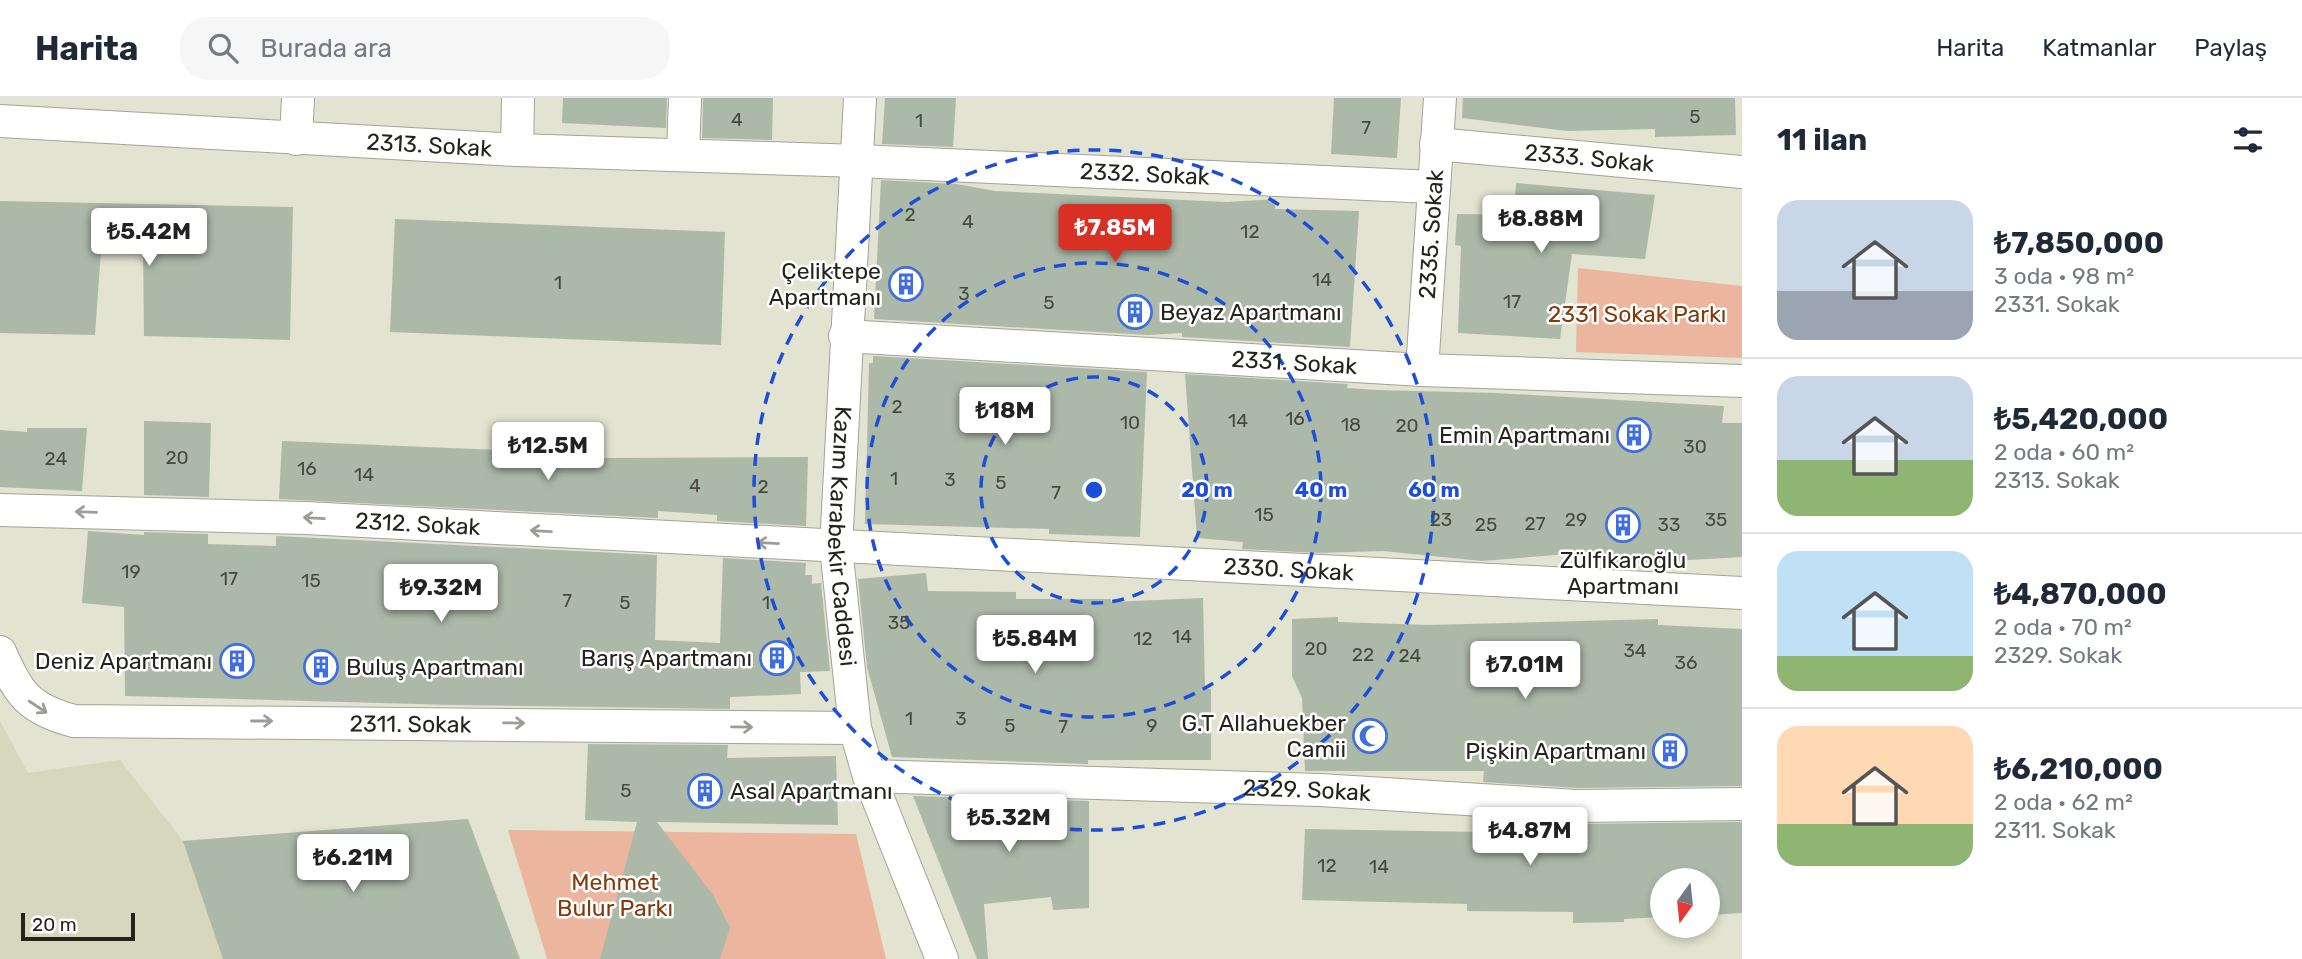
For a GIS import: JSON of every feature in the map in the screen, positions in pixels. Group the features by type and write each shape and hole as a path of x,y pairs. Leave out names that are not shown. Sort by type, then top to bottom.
{"street":[{"path":"296,139 298,98"},
{"path":"517,150 518,98"},
{"path":"683,155 685,98"},
{"name":"Kazım Karabekir Caddesi","path":"860,98 859,160 845,336 836,547 855,728 869,776 942,959"},
{"name":"2335. Sokak","path":"1422,370 1440,98"},
{"name":"2313. Sokak","path":"0,121 56,111 296,139 517,150 859,160"},
{"name":"2333. Sokak","path":"1436,144 1742,172"},
{"name":"2332. Sokak","path":"859,160 1433,187"},
{"name":"2331. Sokak","path":"845,336 1422,370 1742,381"},
{"name":"2312. Sokak","path":"0,510 306,518 836,547"},
{"name":"2330. Sokak","path":"836,547 1742,593"},
{"name":"2311. Sokak","path":"0,652 18,691 33,705 50,715 74,721 855,728"},
{"name":"2329. Sokak","path":"869,776 1320,790 1577,806 1742,804"}],"shaded area":[{"path":"0,721 28,773 120,760 183,841 468,819 520,959 0,959"}],"green space":[{"name":"2331 Sokak Parkı","path":"1578,268 1742,286 1742,358 1576,352"},
{"name":"Mehmet Bulur Parkı","path":"508,830 856,834 886,959 547,959"}],"building":[{"path":"563,98 667,98 666,128 562,123"},
{"path":"703,98 773,98 772,140 702,138"},
{"path":"885,98 956,98 953,147 882,144"},
{"path":"1334,98 1401,98 1397,158 1331,154"},
{"path":"1463,98 1735,98 1736,135 1655,137 1655,129 1567,131 1462,118"},
{"path":"881,180 957,184 995,191 1227,202 1276,199 1275,209 1359,211 1350,347 1182,337 1182,333 1148,335 874,319"},
{"path":"1516,183 1655,195 1645,259 1572,254 1560,339 1458,333 1461,246 1455,245 1457,214 1514,215"},
{"path":"0,201 293,207 290,340 144,336 143,238 102,236 95,335 0,333"},
{"path":"395,219 725,232 721,345 390,332"},
{"path":"873,356 1147,372 1140,537 1049,534 1049,529 865,524 869,363 873,363"},
{"path":"1185,374 1348,384 1347,388 1377,390 1496,393 1724,406 1722,423 1742,423 1742,557 1605,565 1604,551 1482,561 1383,551 1319,553 1242,549 1243,542 1197,538"},
{"path":"144,421 211,423 209,497 144,495"},
{"path":"27,428 87,428 82,491 0,487 0,430 27,432"},
{"path":"282,441 520,451 520,454 602,458 808,457 806,526 717,521 717,515 658,511 658,518 279,499"},
{"path":"88,531 144,535 144,532 208,534 208,544 276,546 276,536 657,555 655,640 720,643 723,558 806,563 805,575 812,575 812,584 821,583 830,671 800,672 801,694 730,697 730,709 125,696 124,607 82,603"},
{"path":"926,573 928,591 1016,592 1016,599 1111,599 1111,602 1203,598 1205,689 1211,689 1211,760 1088,760 1088,764 892,757 867,667 858,579"},
{"path":"1338,617 1338,622 1428,625 1658,619 1658,625 1742,629 1742,786 1577,788 1483,782 1484,771 1305,771 1302,698 1292,676 1292,619"},
{"path":"588,744 728,745 727,758 836,756 838,825 657,822 713,895 730,927 720,959 600,959 637,822 585,820"},
{"path":"913,796 1089,801 1089,908 1053,910 1051,897 984,904 988,959 977,959"},
{"path":"468,819 520,959 223,959 183,841"},
{"path":"1482,819 1577,824 1742,822 1742,913 1720,914 1720,868 1650,868 1650,918 1624,919 1624,922 1573,923 1573,912 1467,911 1467,904 1302,900 1305,829 1482,832"}],"place":[{"name":"Çeliktepe Apartmanı","path":"906,284"},
{"name":"Beyaz Apartmanı","path":"1135,312"},
{"name":"Emin Apartmanı","path":"1634,435"},
{"name":"Zülfıkaroğlu Apartmanı","path":"1623,525"},
{"name":"Barış Apartmanı","path":"777,658"},
{"name":"Deniz Apartmanı","path":"237,661"},
{"name":"Buluş Apartmanı","path":"321,667"},
{"name":"G.T Allahuekber Camii","path":"1370,736"},
{"name":"Pişkin Apartmanı","path":"1670,751"},
{"name":"Asal Apartmanı","path":"705,791"}]}
